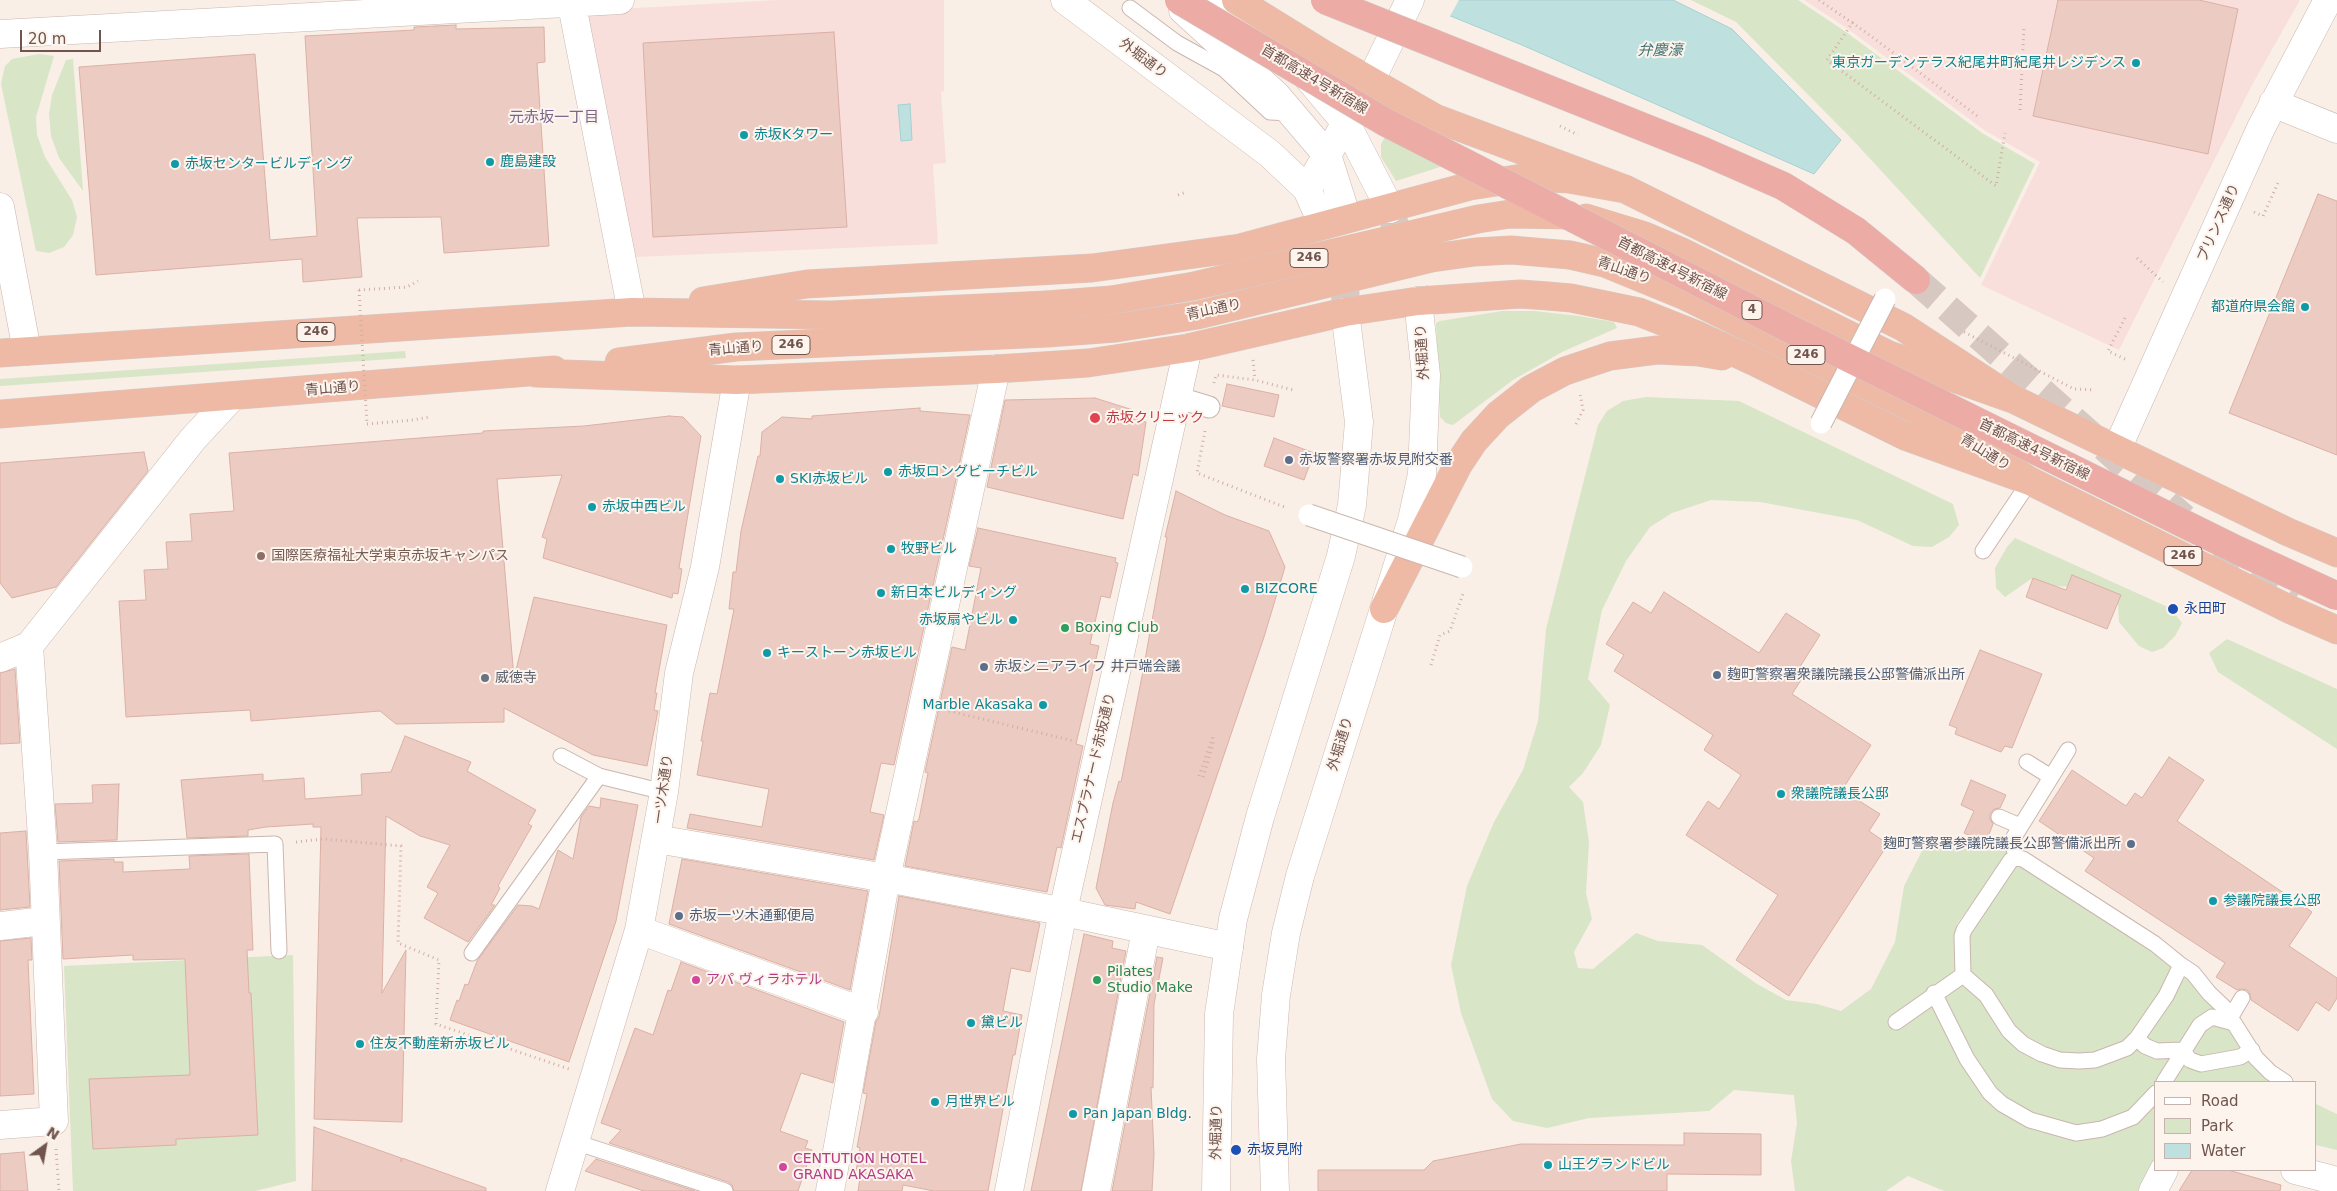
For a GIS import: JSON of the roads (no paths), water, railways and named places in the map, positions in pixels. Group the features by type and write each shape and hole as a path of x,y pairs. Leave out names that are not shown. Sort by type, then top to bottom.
{"highway":[{"name":"首都高速4号新宿線","path":"1177,0 1385,122 1792,330 2237,550 2337,596"},
{"path":"1236,0 1370,82 1435,118 1625,189 1903,327 2014,399"},
{"path":"1325,0 1703,151 1783,186 1856,230 1916,280"},
{"path":"632,312 807,284 1092,268 1240,248 1470,186 1529,177 1569,179 1625,189"},
{"name":"青山通り","path":"0,353 632,312 831,315 1046,305 1111,300 1194,286 1426,229 1478,219 1510,214 1571,215 1606,222 1645,236 1889,355 2014,399 2288,532 2337,552"},
{"name":"青山通り","path":"0,414 231,398 536,373 736,347 1048,333 1116,328 1198,315 1432,258 1474,252 1511,250 1570,255 1605,263 1683,294 1918,410 2030,481 2282,606 2337,630"},
{"path":"536,373 737,380 996,369 1088,363 1188,348 1344,312 1418,301 1520,294 1571,298 1639,312 1697,335 1753,361 1904,436 2030,481"},
{"path":"1384,610 1458,465 1474,441 1498,415 1531,389 1565,370 1610,356 1657,350 1698,352 1753,361"}],"street":[{"path":"0,34 571,1 620,0"},
{"name":"外堀通り","path":"1065,0 1270,154 1307,189 1335,222"},
{"path":"1177,0 1183,10 1276,95 1327,155 1335,222"},
{"path":"1220,0 1311,81 1346,123 1390,209"},
{"name":"プリンス通り","path":"2117,449 2273,103 2328,0"},
{"path":"571,1 632,312"},
{"path":"1307,189 1370,82 1408,4"},
{"path":"2273,103 2337,129"},
{"path":"0,207 27,351"},
{"path":"1821,423 1885,299"},
{"name":"外堀通り","path":"1276,1191 1271,1059 1281,958 1300,876 1412,520 1422,474 1426,375 1418,301"},
{"name":"外堀通り","path":"1216,1191 1219,1014 1233,919 1260,817 1341,556 1352,506 1359,422 1344,312"},
{"name":"エスプラナード赤坂通り","path":"1009,1191 1062,912 1188,348"},
{"path":"830,1191 864,1012 886,878 996,369"},
{"name":"一ツ木通り","path":"560,1191 639,930 664,792 679,673 705,568 737,380"},
{"path":"0,658 29,646 193,439 231,398"},
{"path":"1186,400 1209,407"},
{"path":"1309,515 1462,567"},
{"path":"0,1125 54,1121 44,920 43,852 29,646"},
{"path":"656,839 886,878 1229,947"},
{"path":"0,926 44,920"},
{"path":"639,930 864,1012"},
{"path":"1096,1191 1146,930"},
{"path":"2152,1191 2163,1171"},
{"path":"2299,1171 2337,1181"}],"lane":[{"path":"1130,8 1177,44 1224,70 1270,112 1293,114"},
{"path":"1983,551 2030,481"},
{"path":"2016,858 2013,843 2020,826 2068,750"},
{"path":"561,756 599,776 664,792"},
{"path":"2026,762 2051,777"},
{"path":"472,953 599,776"},
{"path":"1999,817 2020,826"},
{"path":"43,852 275,844 279,951"},
{"path":"2181,965 2166,996 2137,1038 2127,1048 2095,1060 2060,1060 2042,1054 2023,1044 2009,1031 1986,995 1964,974 1962,936 1964,930 2011,860 2016,858 2023,859 2155,944 2193,972 2209,994 2231,1018 2252,1050 2270,1072 2284,1081"},
{"path":"1896,1022 1934,993 1964,974"},
{"path":"1934,993 1966,1059 1990,1093 2002,1104 2030,1120 2076,1133 2102,1129 2133,1117 2154,1095"},
{"path":"2231,1018 2242,998"},
{"path":"2165,1081 2182,1050 2200,1025 2212,1017 2231,1018"},
{"path":"2137,1038 2145,1046 2156,1051 2182,1050"},
{"path":"2182,1050 2190,1060 2201,1064 2240,1057 2252,1050"},
{"path":"575,1142 725,1191"}],"water":[{"name":"弁慶濠","path":"1411,0 1673,0 1732,29 1841,140 1814,174 1522,45"},
{"path":"910,104 912,140 901,141 898,105"}],"tunnel":[{"path":"1390,209 1418,301"},
{"path":"1345,312 1347,218"},
{"path":"1916,280 2184,518"},
{"path":"2219,547 2293,602"}],"place":[{"name":"東京ガーデンテラス紀尾井町紀尾井レジデンス","path":"2136,63"},
{"name":"赤坂Kタワー","path":"744,135"},
{"name":"鹿島建設","path":"490,162"},
{"name":"赤坂センタービルディング","path":"175,164"},
{"name":"都道府県会館","path":"2305,307"},
{"name":"赤坂クリニック","path":"1095,418"},
{"name":"赤坂警察署赤坂見附交番","path":"1289,460"},
{"name":"赤坂ロングビーチビル","path":"888,472"},
{"name":"SKI赤坂ビル","path":"780,479"},
{"name":"赤坂中西ビル","path":"592,507"},
{"name":"牧野ビル","path":"891,549"},
{"name":"国際医療福祉大学東京赤坂キャンパス","path":"261,556"},
{"name":"BIZCORE","path":"1245,589"},
{"name":"新日本ビルディング","path":"881,593"},
{"name":"永田町","path":"2173,609"},
{"name":"赤坂扇やビル","path":"1013,620"},
{"name":"Boxing Club","path":"1065,628"},
{"name":"キーストーン赤坂ビル","path":"767,653"},
{"name":"赤坂シニアライフ 井戸端会議","path":"984,667"},
{"name":"麹町警察署衆議院議長公邸警備派出所","path":"1717,675"},
{"name":"威徳寺","path":"485,678"},
{"name":"Marble Akasaka","path":"1043,705"},
{"name":"衆議院議長公邸","path":"1781,794"},
{"name":"麹町警察署参議院議長公邸警備派出所","path":"2131,844"},
{"name":"参議院議長公邸","path":"2213,901"},
{"name":"赤坂一ツ木通郵便局","path":"679,916"},
{"name":"アパ ヴィラホテル","path":"696,980"},
{"name":"Pilates Studio Make","path":"1097,980"},
{"name":"黛ビル","path":"971,1023"},
{"name":"住友不動産新赤坂ビル","path":"360,1044"},
{"name":"月世界ビル","path":"935,1102"},
{"name":"Pan Japan Bldg.","path":"1073,1114"},
{"name":"赤坂見附","path":"1236,1150"},
{"name":"山王グランドビル","path":"1548,1165"},
{"name":"CENTUTION HOTEL GRAND AKASAKA","path":"783,1167"}],"district":[{"name":"元赤坂一丁目","path":"554,118"}]}
